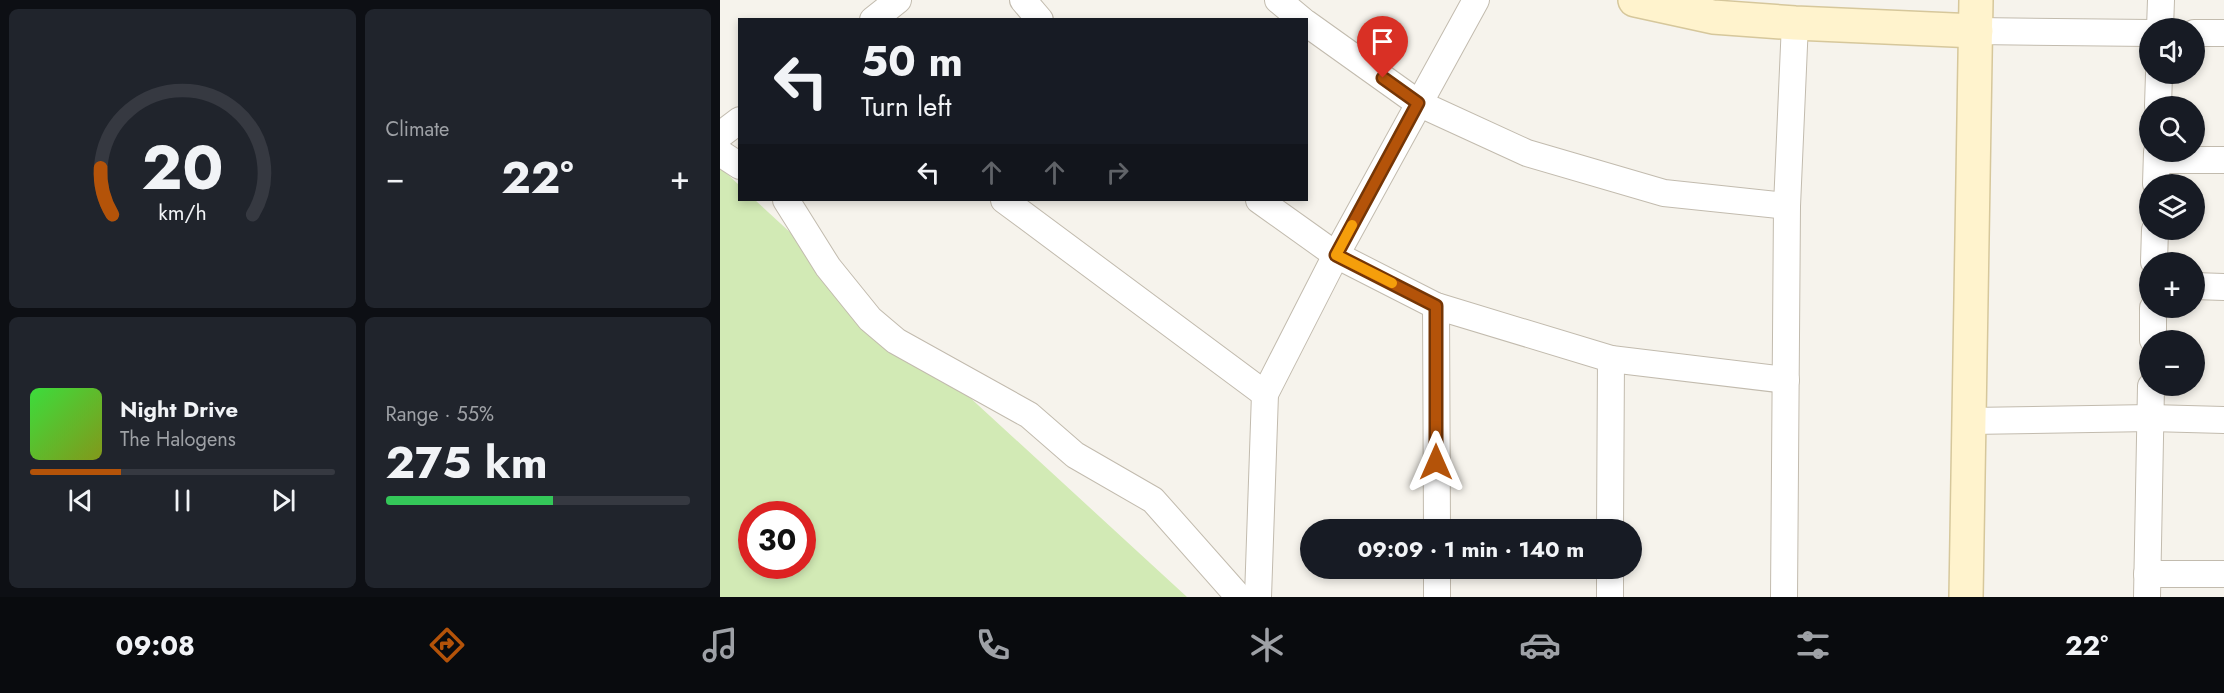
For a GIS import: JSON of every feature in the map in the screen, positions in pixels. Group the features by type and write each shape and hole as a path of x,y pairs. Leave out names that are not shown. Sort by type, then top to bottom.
{"street":[{"path":"876,18 898,0"},
{"path":"1023,0 1038,18"},
{"path":"1278,0 1300,18"},
{"path":"1258,597 1265,394 1336,255 1476,0"},
{"path":"1635,0 1713,17 1795,23 1976,15 2139,32"},
{"path":"2160,18 2161,0"},
{"path":"1966,597 1976,15"},
{"path":"1784,597 1786,206 1795,23"},
{"path":"1308,24 1418,103 1527,153 1664,193 1786,206"},
{"path":"2205,33 2224,33"},
{"path":"720,135 738,122"},
{"path":"720,153 738,165"},
{"path":"2157,165 2224,160"},
{"path":"787,201 828,267 870,320 896,341 1029,415 1075,454 1154,500 1239,597"},
{"path":"1005,201 1265,394"},
{"path":"1260,201 1336,255 1436,306 1611,359 1786,380"},
{"path":"2205,286 2224,287"},
{"path":"1436,306 1437,519"},
{"path":"1610,519 1611,359"},
{"path":"2151,396 2147,586 2224,574"},
{"path":"1970,421 2151,418 2224,420"},
{"path":"1437,579 1437,597"},
{"path":"1610,579 1610,597"}],"green space":[{"path":"720,167 738,184 738,201 756,201 1187,597 720,597"}],"slow traffic":[{"path":"1352,225 1336,255 1392,283"}],"route":[{"path":"1383,78 1418,103 1336,255 1436,306 1436,462"}]}
